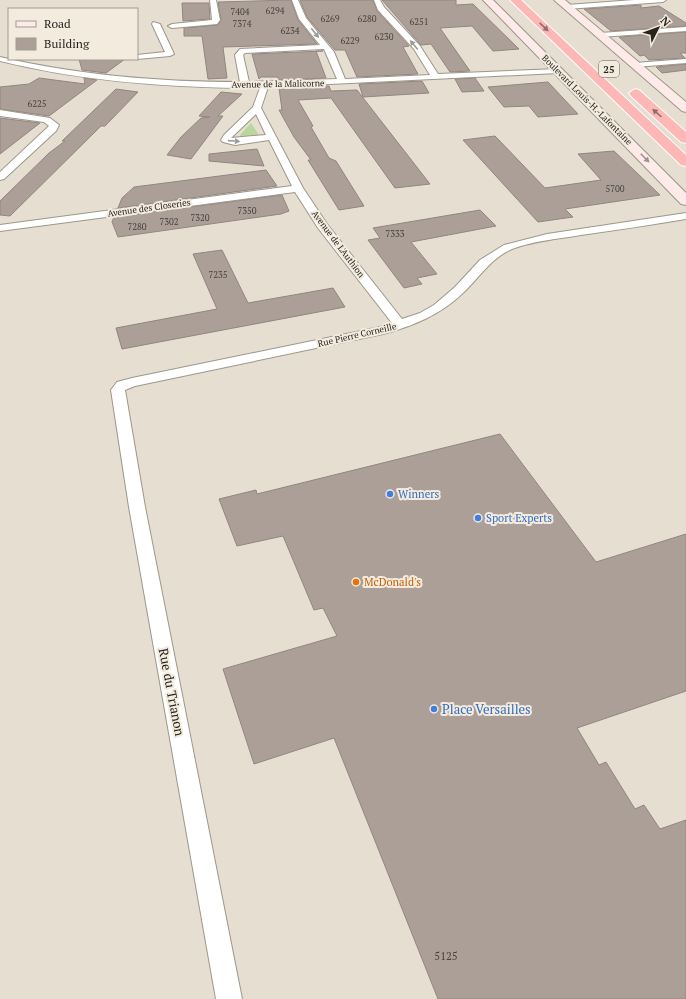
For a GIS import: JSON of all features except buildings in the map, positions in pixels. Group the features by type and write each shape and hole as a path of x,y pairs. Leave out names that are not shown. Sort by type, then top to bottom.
{"highway":[{"name":"25","path":"515,0 686,162"},
{"name":"25","path":"627,86 686,139"}],"main road":[{"name":"Boulevard Louis-H.-Lafontaine","path":"488,0 686,200"},
{"path":"563,3 686,108"}],"street":[{"path":"172,26 214,22 216,20 213,0"},
{"path":"295,0 303,19 330,52 342,82"},
{"path":"377,0 381,8 418,48 436,77"},
{"path":"563,3 663,0"},
{"path":"145,82 139,63 170,54 156,24"},
{"path":"600,35 686,29"},
{"path":"245,85 239,55 243,51 326,47"},
{"name":"Avenue de la Malicorne","path":"0,59 64,72 145,82 245,85 342,82 558,71"},
{"path":"635,65 686,61"},
{"path":"265,85 257,108 227,137 226,140 235,142 272,137"},
{"name":"Avenue de L'Authion","path":"257,108 298,188 322,226 400,324"},
{"path":"0,113 47,120 53,123 54,127 0,177"},
{"name":"Avenue des Closeries","path":"0,228 298,188"},
{"name":"Rue Pierre Corneille","path":"122,385 383,330 424,316 444,304 484,262 508,247 547,237 686,216"},
{"name":"Rue du Trianon","path":"122,385 118,390 118,396 229,999"}],"green space":[{"path":"251,123 259,135 240,136 240,135"}],"place":[{"name":"Winners","path":"390,494"},
{"name":"Sport Experts","path":"478,518"},
{"name":"McDonald's","path":"356,582"},
{"name":"Place Versailles","path":"434,709"}]}
